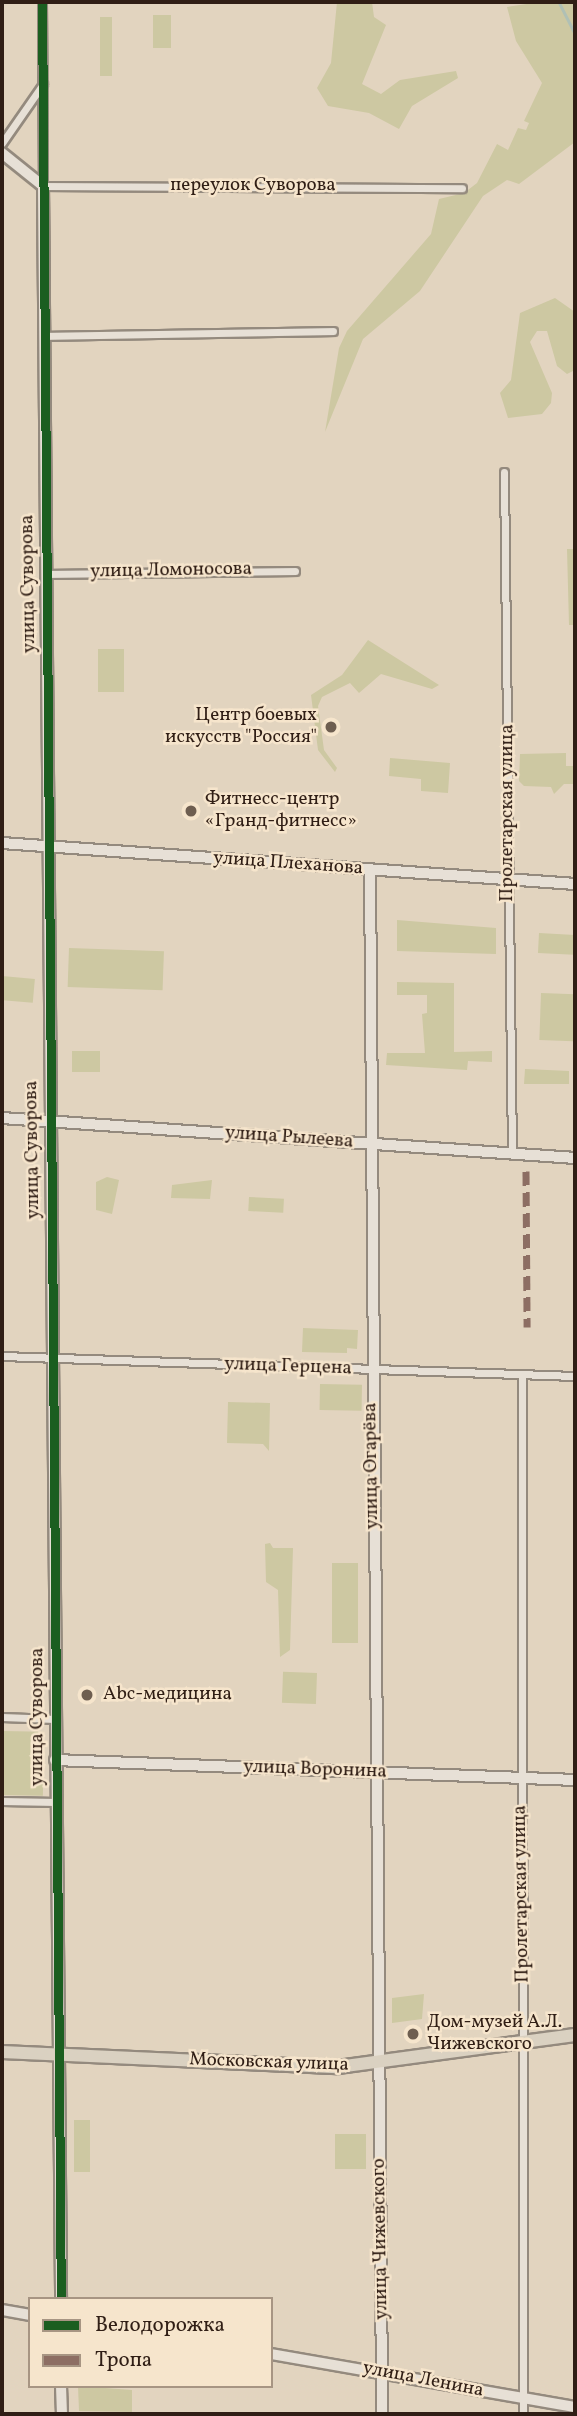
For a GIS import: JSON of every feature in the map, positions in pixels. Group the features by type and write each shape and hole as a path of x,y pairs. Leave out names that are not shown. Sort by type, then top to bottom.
{"main road":[{"name":"улица Плеханова","path":"2,843 575,884"},
{"name":"улица Рылеева","path":"2,1118 575,1158"},
{"name":"Московская улица","path":"2,2052 338,2067 575,2035"},
{"path":"2,2310 28,2315"},
{"name":"улица Ленина","path":"273,2354 575,2407"}],"street":[{"name":"улица Суворова","path":"43,2 61,2297"},
{"path":"2,143 43,84"},
{"path":"2,153 43,186"},
{"name":"переулок Суворова","path":"43,186 462,188"},
{"path":"44,335 333,331"},
{"name":"Пролетарская улица","path":"504,472 512,1153"},
{"name":"улица Ломоносова","path":"47,574 295,571"},
{"name":"улица Огарёва","path":"370,869 371,1370 378,2063"},
{"name":"улица Герцена","path":"2,1356 575,1376"},
{"name":"Пролетарская улица","path":"522,1375 525,2042 523,2414"},
{"path":"2,1717 55,1719"},
{"name":"улица Воронина","path":"55,1760 575,1780"},
{"path":"2,1801 56,1802"},
{"name":"улица Чижевского","path":"378,2063 382,2414"},
{"path":"61,2388 62,2414"}],"shaded area":[{"path":"337,2 372,2 374,17 386,25 362,84 381,94 400,80 456,71 458,78 412,106 399,129 369,113 328,106 317,88 331,63"},
{"path":"540,2 575,2 575,142 519,184 507,180 483,196 420,291 363,339 325,432 339,348 347,331 431,234 439,199 464,193 477,183 497,144 508,150 518,128 526,130 529,123 524,121 542,83 516,41 507,7"},
{"path":"153,15 171,15 171,48 153,48"},
{"path":"100,17 112,17 112,76 100,76"},
{"path":"555,298 575,312 575,370 567,374 557,366 547,331 537,331 530,342 552,393 551,403 542,414 508,418 500,393 511,380 520,313"},
{"path":"567,549 575,549 575,625 569,625"},
{"path":"368,640 439,685 432,689 381,674 359,693 350,683 322,697 318,706 324,750 337,768 335,772 318,750 311,695 342,675"},
{"path":"98,649 124,649 124,692 98,692"},
{"path":"566,753 566,766 575,766 575,784 564,784 554,794 551,787 524,786 519,781 520,754"},
{"path":"390,758 450,763 448,793 421,791 421,779 389,776"},
{"path":"397,920 496,928 496,954 397,951"},
{"path":"539,933 575,935 574,955 538,953"},
{"path":"69,948 164,951 163,990 68,987"},
{"path":"2,976 35,979 33,1003 2,1000"},
{"path":"397,982 454,983 454,1052 492,1051 492,1062 468,1061 467,1070 386,1065 387,1053 425,1053 422,1014 427,1013 427,995 397,995"},
{"path":"541,993 575,994 573,1041 539,1040"},
{"path":"72,1051 100,1051 100,1072 72,1072"},
{"path":"525,1069 569,1071 569,1084 524,1084"},
{"path":"107,1177 119,1180 112,1214 96,1210 96,1182"},
{"path":"212,1180 210,1199 171,1198 172,1185"},
{"path":"249,1197 284,1199 283,1213 248,1211"},
{"path":"303,1328 358,1330 357,1349 347,1348 347,1353 302,1352"},
{"path":"320,1384 362,1385 362,1411 320,1410"},
{"path":"228,1402 270,1403 269,1451 263,1444 227,1443"},
{"path":"270,1543 273,1548 293,1548 290,1650 280,1657 278,1590 266,1582 265,1544"},
{"path":"332,1563 358,1563 358,1643 332,1643"},
{"path":"283,1672 317,1673 316,1704 282,1703"},
{"path":"2,1731 44,1732 43,1796 2,1795"},
{"path":"424,1994 422,2019 392,2023 392,1998"},
{"path":"74,2120 90,2120 90,2172 74,2172"},
{"path":"335,2134 366,2134 366,2169 335,2169"},
{"path":"78,2388 132,2390 132,2412 79,2411"}],"waterway":[{"path":"559,2 575,33"}],"marked path":[{"path":"526,1171 527,1327"}],"cycle path":[{"path":"42,2 61,2297"}],"place":[{"name":"Центр боевых искусств \"Россия\"","path":"331,727"},
{"name":"Фитнесс-центр «Гранд-фитнесс»","path":"191,811"},
{"name":"Abc-медицина","path":"87,1695"},
{"name":"Дом-музей А.Л. Чижевского","path":"413,2034"}]}
